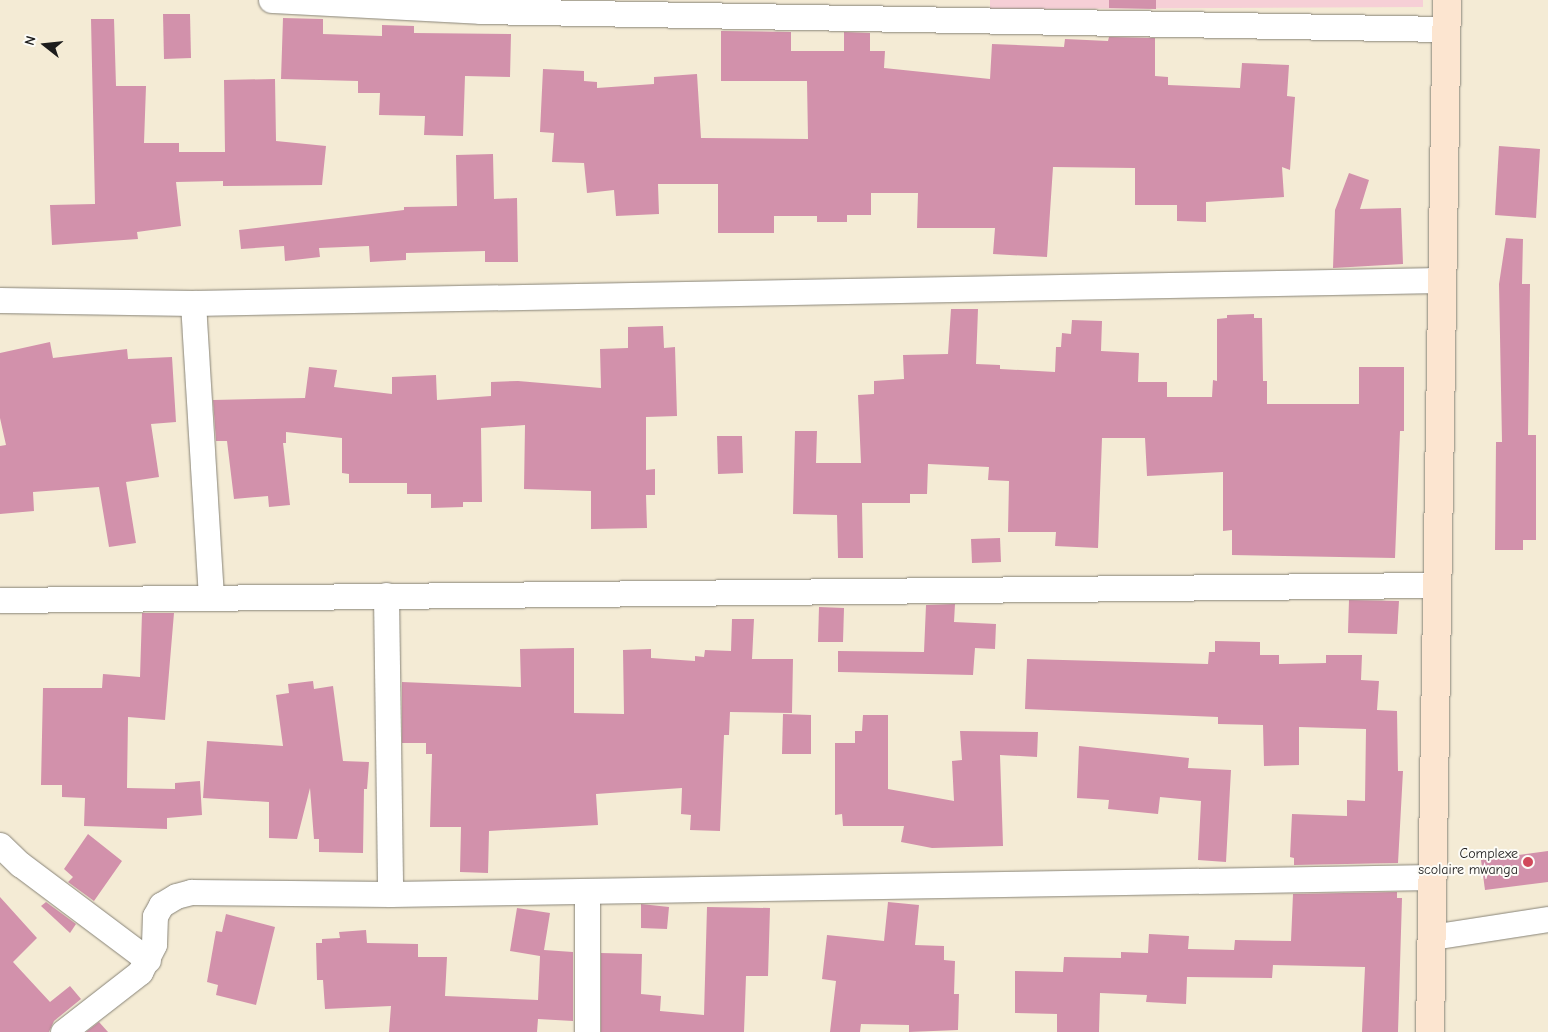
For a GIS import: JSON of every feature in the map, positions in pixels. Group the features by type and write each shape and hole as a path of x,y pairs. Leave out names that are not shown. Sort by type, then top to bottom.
{"main road":[{"path":"1430,1032 1447,0"}],"street":[{"path":"271,0 479,5 982,11 1447,29"},
{"path":"0,300 192,303 1441,280"},
{"path":"192,303 211,596"},
{"path":"0,600 211,596 1437,585"},
{"path":"386,595 390,894"},
{"path":"0,845 20,864 148,960"},
{"path":"64,1032 140,972 148,960 154,944 155,916 161,905 176,896 191,892 390,894 1434,877"},
{"path":"587,891 587,1032"},
{"path":"1432,937 1548,919"}],"shaded area":[{"path":"990,0 1423,0 1423,7 990,9"}],"building":[{"path":"1109,0 1156,0 1156,9 1109,8"},
{"path":"163,14 190,14 191,58 164,59"},
{"path":"283,18 323,19 323,34 382,36 382,25 414,26 414,33 511,34 510,77 465,76 463,136 424,135 425,116 379,115 380,93 358,93 358,81 281,79"},
{"path":"91,19 114,19 116,86 146,86 144,143 179,143 179,152 225,152 224,80 275,79 276,141 326,146 322,185 223,186 223,181 176,182 181,226 137,232 138,239 52,245 50,205 95,204"},
{"path":"721,31 791,32 791,51 844,51 844,32 870,33 870,51 885,51 884,68 990,79 992,44 1064,47 1065,39 1108,41 1109,37 1155,38 1155,76 1168,77 1168,85 1240,88 1242,63 1289,65 1287,96 1295,97 1290,170 1282,167 1284,197 1206,202 1206,222 1177,221 1177,205 1135,205 1135,168 1053,167 1047,257 993,254 995,228 917,228 918,193 871,193 871,215 847,215 847,222 817,222 817,216 774,216 774,233 718,233 718,184 658,184 659,214 616,216 614,190 587,193 584,163 552,162 554,133 540,132 543,69 584,71 584,81 597,82 597,88 654,84 654,77 697,74 701,138 808,139 807,81 721,81"},
{"path":"1499,146 1540,149 1536,218 1495,215"},
{"path":"493,154 494,199 517,198 518,262 485,262 485,251 406,253 406,260 370,262 369,246 319,248 320,257 285,261 284,246 241,249 239,230 404,210 404,207 457,206 456,155"},
{"path":"1349,173 1369,180 1360,209 1401,208 1403,264 1333,268 1335,210"},
{"path":"1506,238 1523,239 1522,284 1530,284 1528,435 1536,435 1536,540 1523,540 1523,550 1495,550 1496,442 1502,442 1499,284"},
{"path":"951,309 978,309 976,364 1000,365 1000,369 1055,372 1056,347 1061,347 1062,333 1071,334 1072,320 1102,321 1101,351 1139,353 1138,382 1167,382 1167,397 1212,397 1213,380 1217,381 1217,319 1227,318 1227,315 1254,314 1254,318 1262,318 1263,381 1267,381 1267,404 1359,404 1359,367 1404,367 1404,431 1400,431 1395,558 1232,555 1232,530 1223,531 1223,472 1147,476 1145,438 1102,438 1098,548 1055,546 1056,532 1008,532 1009,481 988,480 989,467 928,464 927,494 910,494 910,503 862,503 863,558 838,558 837,515 793,514 795,431 817,431 816,463 861,463 858,395 874,394 874,381 904,379 903,355 948,354"},
{"path":"663,326 664,348 675,347 677,416 646,417 646,470 655,469 655,495 646,495 647,528 591,529 591,491 524,489 525,425 481,428 482,502 463,502 463,507 431,508 431,494 407,494 407,483 349,483 349,474 342,473 342,438 286,432 286,443 283,443 290,505 269,507 268,496 234,499 227,441 216,441 213,400 305,398 309,367 337,370 334,387 392,394 392,377 436,375 437,400 491,396 491,382 518,381 601,388 600,349 628,348 628,327"},
{"path":"50,342 53,358 127,349 128,359 172,357 176,422 151,424 159,477 126,482 136,543 109,547 99,487 33,492 34,511 0,514 0,446 6,445 0,418 0,353"},
{"path":"717,436 742,436 743,473 718,474"},
{"path":"1000,538 1001,562 972,563 971,539"},
{"path":"1349,600 1399,601 1397,634 1348,633"},
{"path":"955,604 954,622 996,624 995,649 975,648 973,675 838,672 838,651 924,652 926,605"},
{"path":"819,607 844,608 843,642 818,642"},
{"path":"142,613 174,613 165,720 128,717 127,788 175,789 175,783 200,781 202,815 167,818 167,829 84,826 85,798 62,797 62,785 41,785 43,688 102,688 103,674 140,677"},
{"path":"732,619 754,619 752,659 793,659 792,713 730,712 729,735 724,735 720,831 690,830 691,815 681,814 682,788 596,794 598,825 489,831 488,873 460,872 461,827 430,827 432,754 426,754 426,743 402,743 402,682 521,687 520,649 574,648 574,713 624,714 623,650 651,649 651,658 695,661 695,656 704,657 705,650 731,651"},
{"path":"1215,641 1260,642 1260,655 1279,655 1279,664 1326,663 1326,655 1362,655 1361,680 1379,681 1377,710 1397,711 1398,771 1403,771 1398,863 1294,865 1294,858 1290,857 1292,814 1347,816 1347,800 1365,801 1366,729 1299,727 1299,765 1264,766 1263,725 1218,724 1218,717 1025,709 1027,659 1208,664 1209,652 1215,652"},
{"path":"313,681 314,689 333,686 343,761 369,762 367,789 364,789 363,853 319,852 319,839 314,839 310,788 297,839 269,838 269,802 203,798 207,741 283,746 276,695 289,693 288,684"},
{"path":"783,714 811,715 811,754 782,754"},
{"path":"863,715 888,715 888,789 954,801 952,761 962,760 960,731 1038,732 1037,757 1000,755 1003,846 932,848 901,842 904,826 843,826 842,814 835,815 835,743 855,743 855,731 862,731"},
{"path":"1079,746 1189,758 1188,768 1231,770 1226,862 1198,860 1201,801 1160,797 1158,814 1108,809 1109,800 1077,798"},
{"path":"88,834 122,861 94,901 68,882 73,877 64,869"},
{"path":"1548,851 1548,882 1485,890 1481,860"},
{"path":"1397,892 1397,898 1402,898 1398,1032 1362,1032 1365,967 1273,965 1272,978 1187,977 1186,1004 1146,1002 1147,995 1100,993 1099,1032 1057,1032 1057,1014 1015,1013 1015,971 1063,972 1064,957 1121,958 1121,952 1148,953 1149,934 1189,936 1188,949 1234,950 1235,940 1291,941 1293,894"},
{"path":"0,897 37,938 13,962 50,1002 70,986 81,999 54,1021 49,1032 0,1032"},
{"path":"46,902 76,924 70,933 41,906"},
{"path":"888,902 919,905 915,945 944,946 944,960 955,961 954,994 959,994 958,1030 909,1032 909,1025 861,1024 860,1032 830,1032 836,981 822,979 827,935 884,941"},
{"path":"641,904 669,907 667,929 641,928"},
{"path":"707,907 770,908 768,976 746,976 744,1032 601,1032 601,953 642,954 641,994 661,996 660,1011 704,1015"},
{"path":"517,908 550,913 544,950 573,952 573,1021 538,1019 537,1032 389,1032 391,1006 325,1009 323,980 317,980 316,943 322,943 322,939 340,938 339,932 366,930 367,943 418,944 418,957 447,957 445,996 538,1000 540,956 510,951"},
{"path":"226,914 275,927 256,1005 216,995 218,985 207,982 216,931 222,932"},
{"path":"99,1022 108,1032 86,1032"}],"place":[{"name":"Complexe scolaire mwanga","path":"1528,862"}]}
